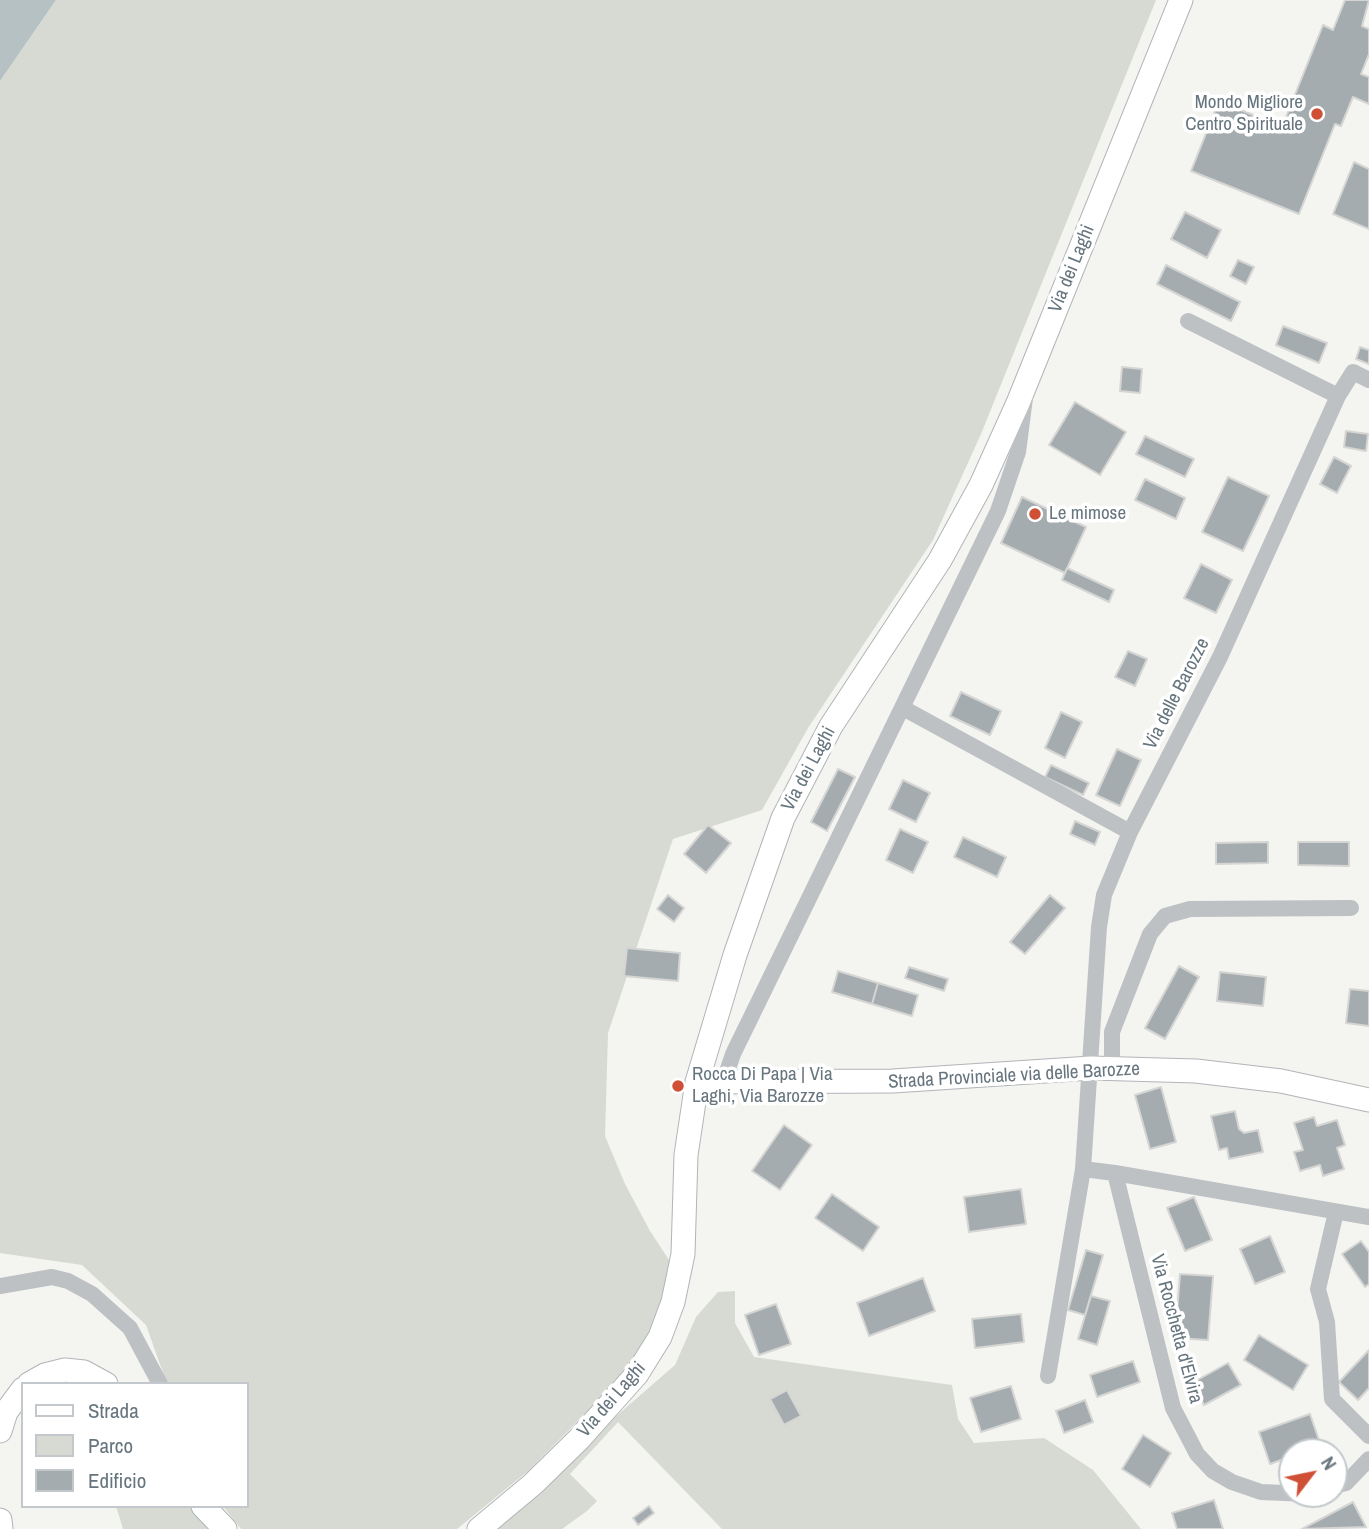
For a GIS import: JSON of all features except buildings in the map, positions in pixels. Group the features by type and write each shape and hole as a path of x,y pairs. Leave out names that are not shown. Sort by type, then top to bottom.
{"main road":[{"name":"Via dei Laghi","path":"479,1529 527,1489 579,1439 637,1374 660,1338 673,1302 683,1254 686,1155 697,1082 735,955 788,808 831,726 951,541 985,474 1026,381 1181,0"},
{"name":"Strada Provinciale via delle Barozze","path":"697,1082 723,1084 893,1081 1101,1068 1196,1071 1369,1100"},
{"path":"33,1382 45,1375 65,1370 84,1373 102,1382"},
{"path":"0,1431 6,1412 21,1392"},
{"path":"205,1508 225,1529"},
{"path":"0,1520 1,1529"}],"street":[{"path":"1188,321 1338,396"},
{"name":"Via delle Barozze","path":"1101,1068 1102,901 1130,832 1220,657 1338,396 1353,372 1369,380"},
{"path":"723,1084 733,1054 903,708 1007,488 1020,442 1026,381"},
{"path":"903,708 1130,832"},
{"path":"1048,1376 1101,1068 1150,934 1165,916 1190,909 1351,908"},
{"path":"1083,1169 1369,1217"},
{"name":"Via Rocchetta d'Elvira","path":"1115,1173 1173,1408 1197,1454 1213,1471 1232,1482 1261,1492 1278,1493"},
{"path":"1336,1212 1318,1289 1327,1322 1332,1399 1369,1436"},
{"path":"0,1286 52,1277 68,1281 92,1294 130,1328 159,1382"},
{"path":"1348,1481 1369,1459"}],"green space":[{"path":"56,0 1156,0 981,434 933,540 808,728 762,810 673,839 608,1033 605,1136 625,1184 650,1231 673,1266 657,1327 627,1372 528,1471 457,1529 241,1529 225,1508 248,1508 248,1382 166,1382 146,1325 82,1265 0,1253 0,81"},
{"path":"735,1291 735,1323 754,1357 952,1385 958,1419 974,1443 1044,1438 1093,1470 1141,1529 722,1529 618,1422 570,1474 597,1501 587,1511 562,1529 498,1529 599,1431 675,1365 696,1317 718,1292"},
{"path":"117,1508 191,1508 211,1529 123,1529"}],"shaded area":[{"path":"0,0 56,0 0,81"}],"place":[{"name":"Mondo Migliore Centro Spirituale","path":"1317,114"},
{"name":"Le mimose","path":"1035,514"},
{"name":"Rocca Di Papa | Via Laghi, Via Barozze","path":"678,1086"}]}
